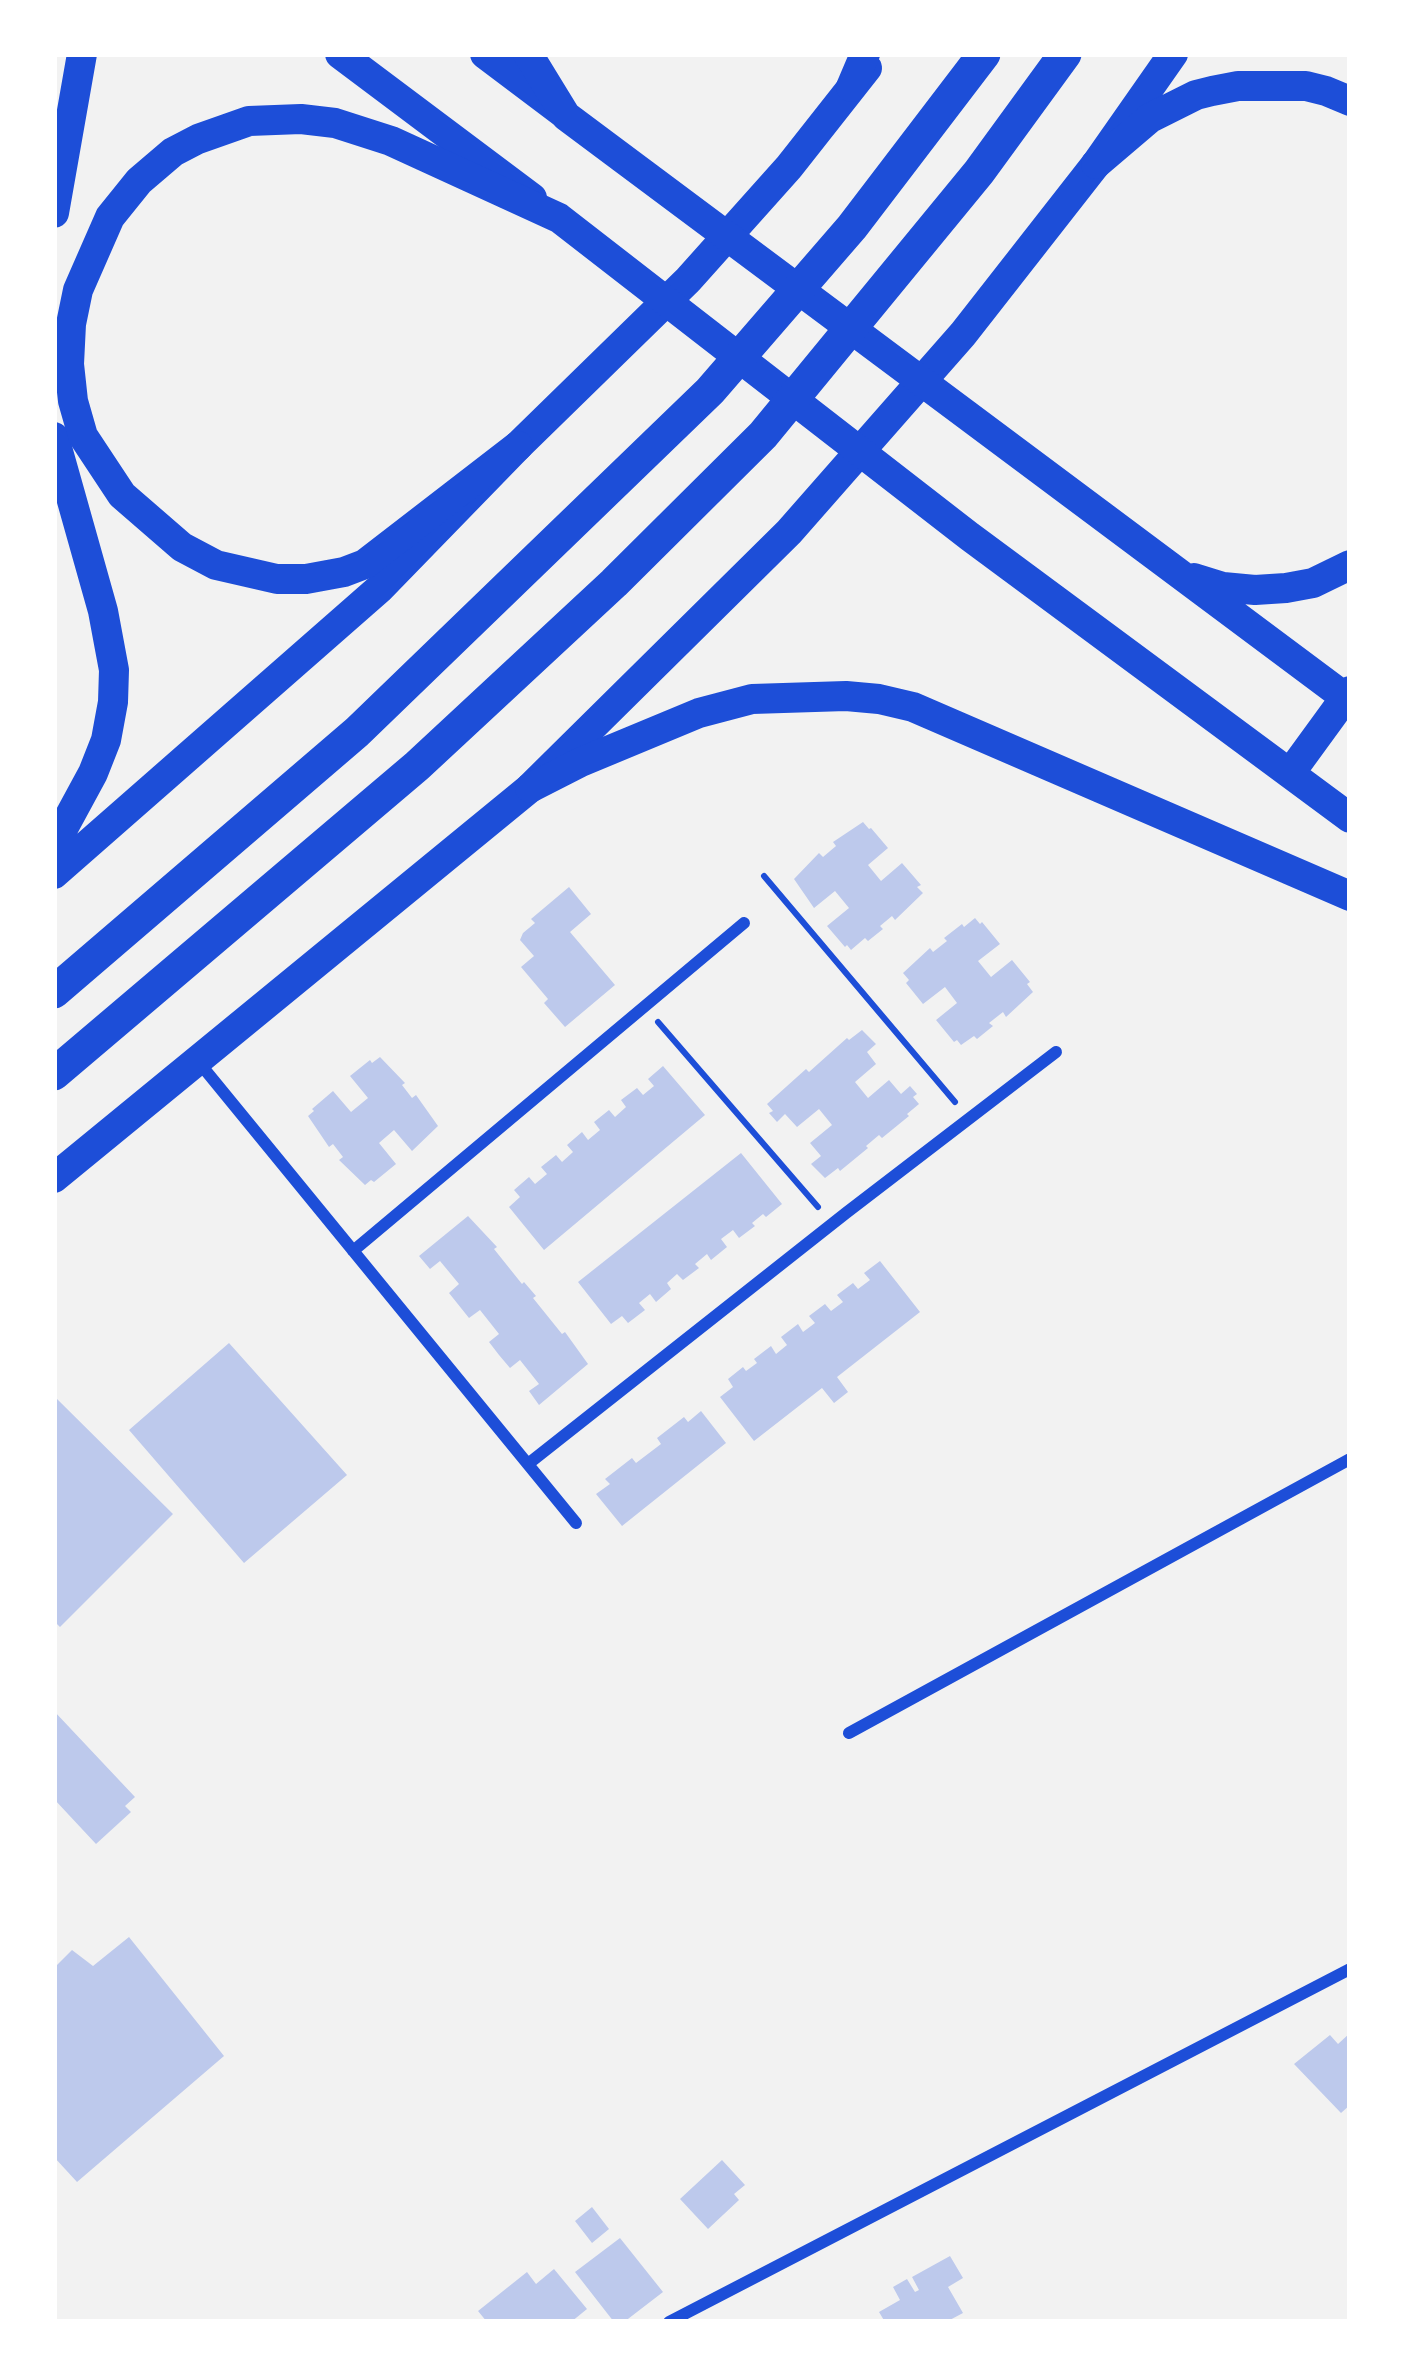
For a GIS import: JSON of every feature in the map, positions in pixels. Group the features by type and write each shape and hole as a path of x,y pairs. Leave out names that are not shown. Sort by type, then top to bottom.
{"highway":[{"path":"54,992 357,732 710,391 852,227 983,54"},
{"path":"54,1074 417,766 614,583 763,435 979,172 1065,54"}],"main road":[{"path":"54,213 82,54"},
{"path":"340,54 969,536 1350,818"},
{"path":"485,54 1348,697 1291,772"},
{"path":"528,54 566,116"},
{"path":"850,87 865,54"},
{"path":"54,874 379,590 688,280 789,167 879,54"},
{"path":"54,1178 530,788 789,532 963,334 1096,164 1173,54"},
{"path":"1096,164 1150,118 1212,91 1238,86 1306,86 1350,101"},
{"path":"518,446 365,564 306,579 251,575 216,565 182,547 122,495 83,436 73,401 70,324 90,258 110,218 139,181 173,152 249,121 302,119 365,132 559,218"},
{"path":"54,437 103,611 114,670 106,740 54,845"},
{"path":"1178,572 1223,587 1256,590 1313,583 1350,566"},
{"path":"530,788 699,713 752,699 879,699 913,707 1350,896"}],"street":[{"path":"353,1251 744,923"},
{"path":"527,1464 1056,1052"},
{"path":"196,1060 576,1523"},
{"path":"849,1733 1350,1459"},
{"path":"669,2322 1350,1969"}],"path":[{"path":"764,876 968,1119"},
{"path":"645,1007 832,1224"}],"building":[{"path":"863,822 888,848 868,865 881,881 902,863 923,893 895,920 892,916 880,926 883,929 851,950 827,926 849,908 835,891 814,908 794,879 819,853 823,857 836,846 833,842"},
{"path":"569,887 591,914 570,932 615,985 565,1027 521,967 534,956 520,940 535,923 531,919"},
{"path":"975,918 1000,944 978,961 991,977 1012,960 1033,992 1006,1017 1003,1012 989,1023 993,1026 977,1039 974,1036 961,1045 936,1020 957,1003 945,987 923,1004 903,973"},
{"path":"862,1030 876,1044 867,1052 876,1064 855,1082 868,1098 889,1080 901,1094 910,1086 919,1104 882,1138 879,1135 840,1171 825,1178 811,1164 821,1156 810,1143 832,1125 819,1109 797,1127 785,1114 777,1122 767,1104 806,1069 809,1072"},
{"path":"380,1057 438,1126 412,1151 394,1130 379,1143 396,1164 365,1185 339,1160 343,1157 333,1144 329,1147 308,1116 333,1091 351,1112 368,1098 350,1076"},
{"path":"663,1066 705,1115 544,1250 509,1207 520,1197 514,1190 529,1177 535,1184 547,1174 541,1167 556,1155 562,1162 573,1152 567,1145 582,1132 588,1140 600,1130 594,1122 609,1110 615,1117 626,1107 621,1100 637,1088 643,1095 654,1086 648,1079"},
{"path":"741,1153 782,1204 766,1217 763,1214 739,1238 733,1230 721,1239 727,1247 711,1260 707,1254 695,1264 699,1268 683,1280 677,1274 667,1283 671,1289 656,1302 650,1294 639,1303 645,1310 628,1323 622,1316 611,1324 578,1282"},
{"path":"468,1216 588,1364 539,1405 529,1391 539,1384 520,1360 510,1368 499,1355 489,1342 499,1334 480,1310 469,1318 449,1293 459,1284 440,1261 430,1269 419,1256"},
{"path":"880,1261 920,1312 837,1377 848,1392 834,1403 822,1388 754,1441 720,1397 733,1387 728,1379 757,1363 754,1359 771,1346 776,1354 787,1345 781,1337 798,1324 803,1332 815,1323 809,1316 825,1304 831,1311 843,1302 837,1295 853,1283 858,1289 870,1280 864,1273"},
{"path":"229,1343 347,1475 244,1563 129,1430"},
{"path":"54,1396 173,1514 60,1627 54,1621"},
{"path":"701,1411 726,1443 622,1526 596,1494 610,1484 605,1479 661,1444 657,1438 684,1417 688,1422"},
{"path":"54,1711 135,1797 125,1806 131,1812 96,1844 54,1799"},
{"path":"129,1937 224,2056 77,2182 54,2157 54,1968 72,1950 93,1966"},
{"path":"1350,2033 1350,2105 1341,2113 1294,2064 1330,2035 1338,2044"},
{"path":"722,2160 745,2185 734,2194 739,2200 708,2229 680,2199"},
{"path":"592,2207 609,2229 592,2243 575,2221"},
{"path":"620,2238 663,2292 624,2322 614,2322 575,2272"},
{"path":"950,2256 963,2278 948,2287 963,2313 946,2322 885,2322 879,2312 900,2300 893,2287 907,2279 915,2292 919,2290 912,2277"},
{"path":"554,2269 587,2309 571,2322 487,2322 478,2311 527,2272 536,2284"}]}
